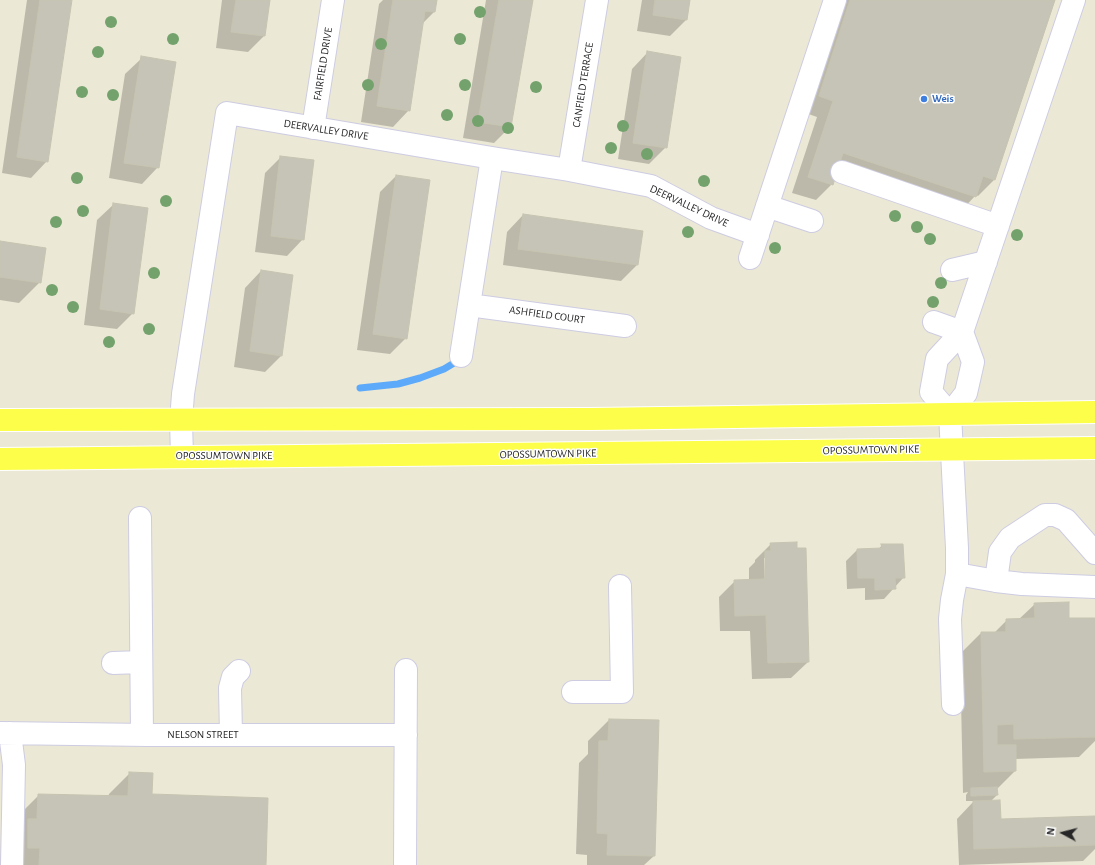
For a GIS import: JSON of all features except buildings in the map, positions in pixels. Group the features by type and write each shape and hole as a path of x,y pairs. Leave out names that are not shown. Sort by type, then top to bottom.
{"main road":[{"path":"0,420 182,421 591,419 1095,412"},
{"name":"OPOSSUMTOWN PIKE","path":"0,459 1095,448"}],"street":[{"name":"FAIRFIELD DRIVE","path":"313,128 333,0"},
{"name":"CANFIELD TERRACE","path":"569,170 597,0"},
{"path":"750,258 835,0"},
{"path":"953,704 950,619 957,574 957,548 950,414 931,392 938,359 962,332 1074,0"},
{"name":"DEERVALLEY DRIVE","path":"182,456 183,394 227,113 569,170 651,186 711,218 758,235"},
{"path":"461,356 492,158"},
{"path":"842,172 998,226"},
{"path":"768,206 812,221"},
{"path":"952,270 986,262"},
{"name":"ASHFIELD COURT","path":"469,304 625,326"},
{"path":"934,322 962,332"},
{"path":"950,414 966,393 973,362 962,332"},
{"path":"996,582 1000,552 1010,538 1045,514 1055,515 1066,520 1095,553"},
{"path":"140,518 142,735"},
{"path":"957,574 996,582 1095,587"},
{"path":"573,692 622,692 620,586"},
{"path":"113,663 141,662"},
{"path":"406,670 406,865"},
{"path":"231,735 230,688 233,677 239,671"},
{"path":"5,733 14,765 12,865"},
{"name":"NELSON STREET","path":"5,733 142,735 406,735"}],"waterway":[{"path":"360,388 398,384 420,378 444,369 454,363"}],"place":[{"name":"Weis","path":"924,99"}]}
